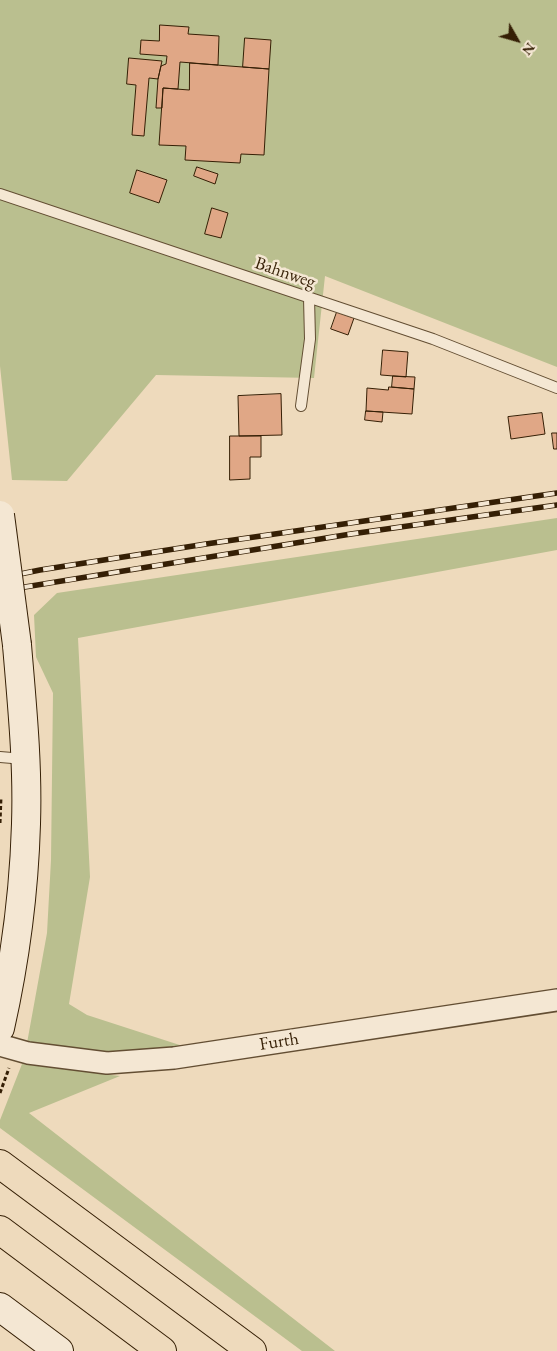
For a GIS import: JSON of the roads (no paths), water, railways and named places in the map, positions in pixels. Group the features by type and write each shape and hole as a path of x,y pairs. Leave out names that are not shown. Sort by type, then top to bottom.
{"highway":[{"path":"0,1164 252,1351"},
{"path":"0,1230 162,1351"}],"main road":[{"path":"0,514 17,645 12,758 26,823 21,909 10,983 0,1028"},
{"path":"0,1307 59,1351"}],"street":[{"name":"Furth","path":"0,1045 28,1053 107,1063 174,1058 557,1000"}],"lane":[{"name":"Bahnweg","path":"0,194 433,339 557,388"},
{"path":"301,406 310,339 309,298"}],"railway":[{"path":"0,578 206,544 557,493"},
{"path":"0,591 351,534 557,505"}]}
